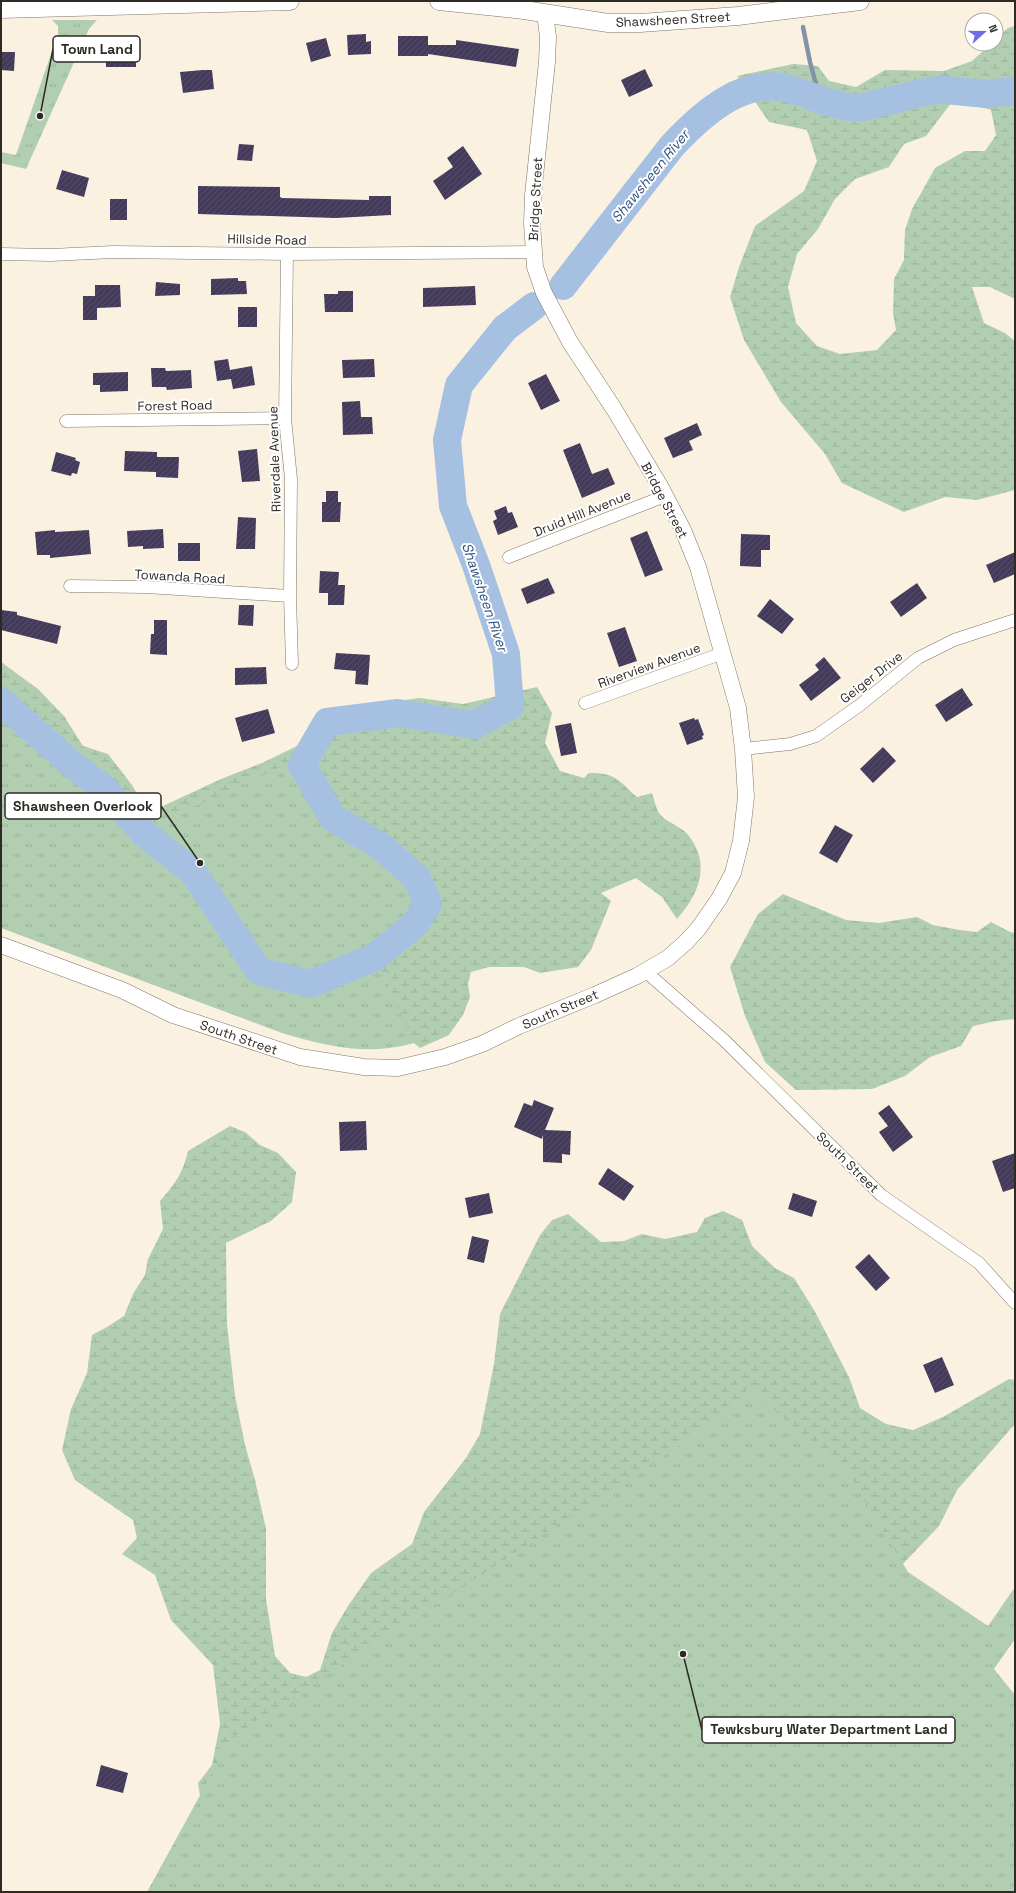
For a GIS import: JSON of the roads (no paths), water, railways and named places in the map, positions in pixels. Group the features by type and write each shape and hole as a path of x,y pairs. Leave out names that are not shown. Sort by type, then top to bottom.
{"main road":[{"path":"1,9 290,1"},
{"name":"Shawsheen Street","path":"438,1 545,13 608,22 664,23 738,16 860,1"}],"street":[{"name":"Bridge Street","path":"545,13 548,37 547,62 533,195 532,252 535,267 541,287 570,342 614,410 665,496 682,530 698,568 723,654 738,708 744,749 746,797 741,840 733,873 719,899 698,929 668,958 644,971"},
{"name":"Hillside Road","path":"1,254 51,255 114,252 287,254 532,252"},
{"name":"Riverdale Avenue","path":"287,254 285,418 290,479 290,596 292,664"},
{"name":"Forest Road","path":"66,421 285,418"},
{"name":"Druid Hill Avenue","path":"509,557 665,496"},
{"name":"Towanda Road","path":"70,586 146,587 290,596"},
{"name":"Geiger Drive","path":"744,749 790,744 816,736 860,705 918,658 954,640 1015,620"},
{"name":"Riverview Avenue","path":"585,703 723,654"},
{"name":"South Street","path":"1,945 122,990 173,1015 300,1057 364,1067 398,1068 445,1057 482,1044 519,1026 595,995 644,971 725,1041 881,1195 979,1263 1015,1303"}],"waterway":[{"path":"803,27 810,62 820,99"},
{"name":"Shawsheen River","path":"563,286 672,146 711,110 742,92 775,86 837,104 864,107 929,91 945,90 986,94 1015,91"},
{"name":"Shawsheen River","path":"1,701 68,761 102,787 146,835 193,872 259,971 310,984 375,957 414,925 428,904 417,878 382,847 333,818 302,765 327,722 398,713 474,725 510,706 506,654 476,565 453,506 447,440 459,385 505,328 534,306"}],"place":[{"name":"Town Land","path":"40,116"},
{"name":"Shawsheen Overlook","path":"200,863"},
{"name":"Tewksbury Water Department Land","path":"683,1654"}]}
